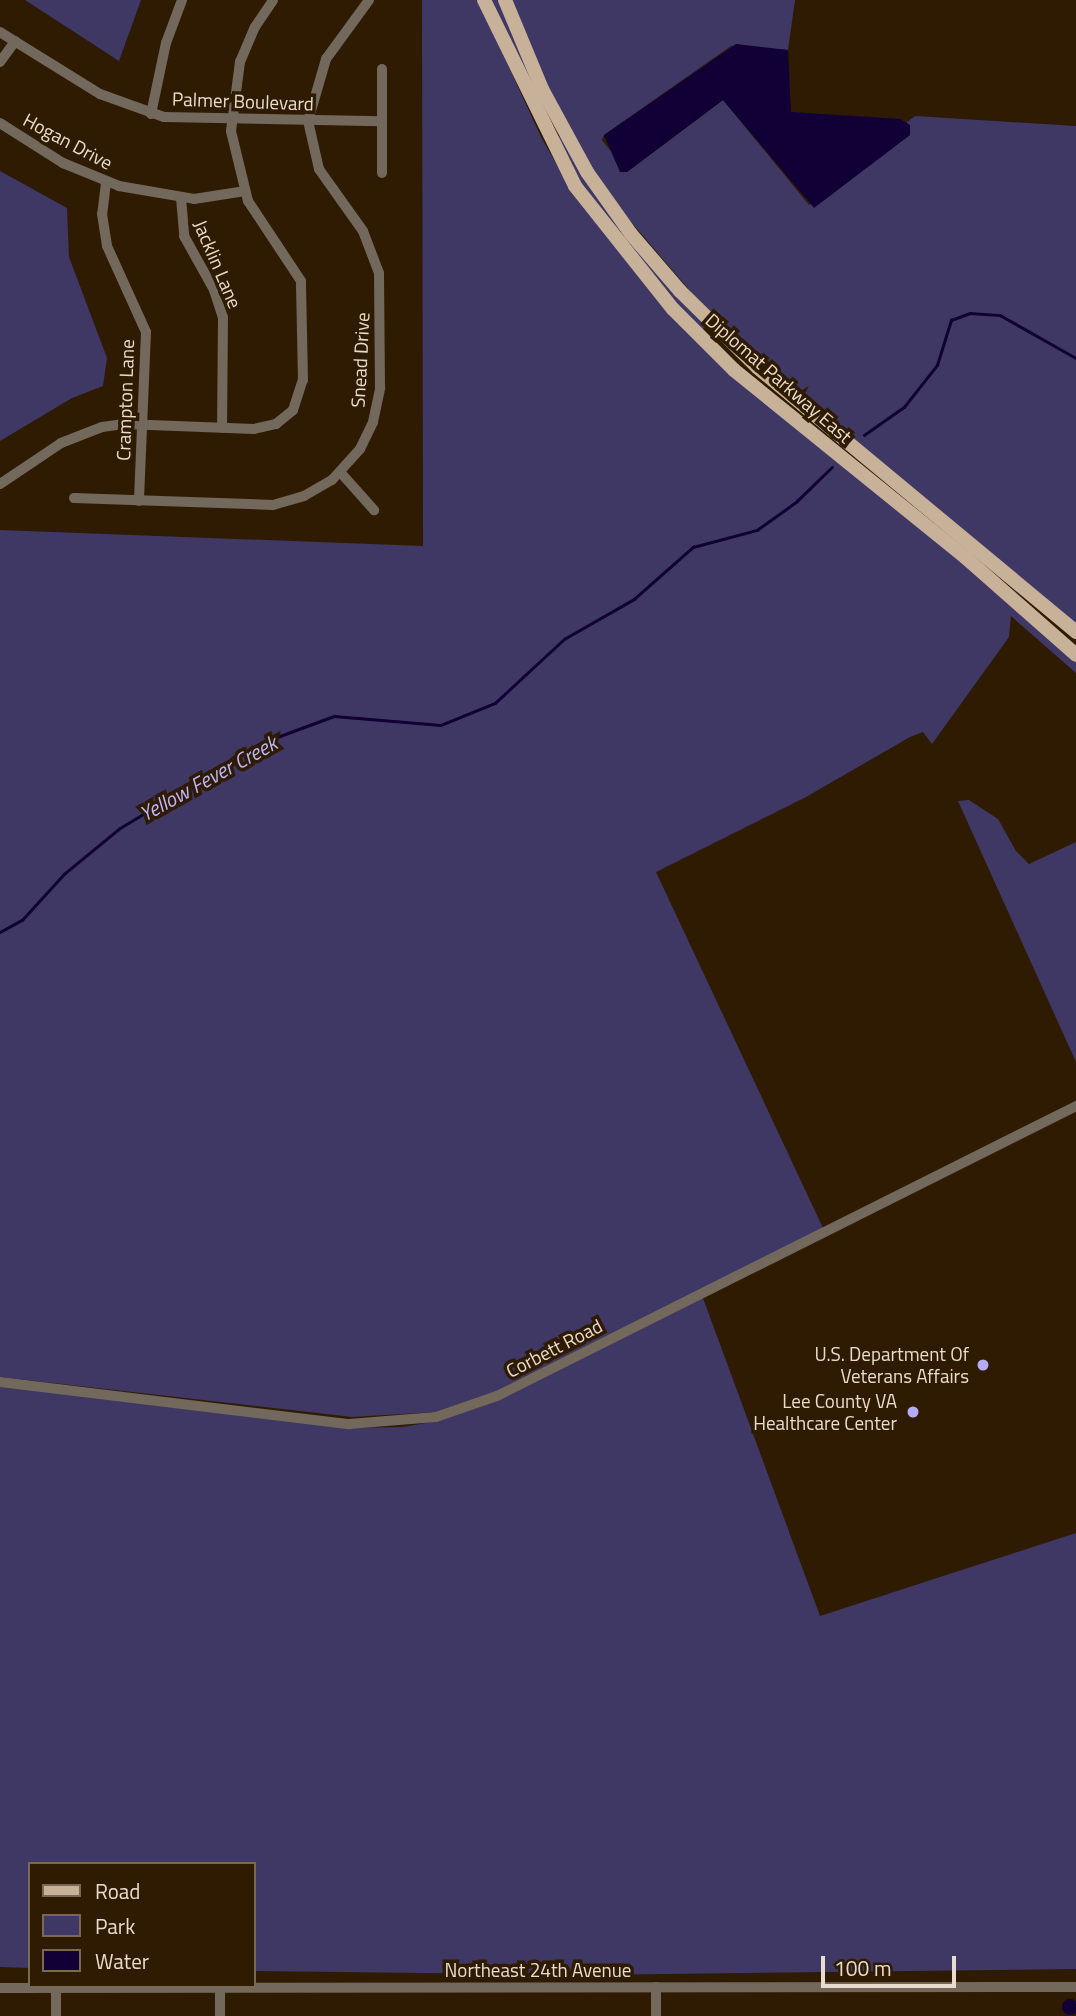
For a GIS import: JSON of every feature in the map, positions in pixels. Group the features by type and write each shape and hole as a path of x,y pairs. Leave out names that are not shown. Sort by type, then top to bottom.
{"main road":[{"name":"Diplomat Parkway East","path":"484,0 548,138 596,218 701,338 774,403 1012,597 1076,655"},
{"name":"Diplomat Parkway East","path":"505,0 562,130 631,234 713,326 1023,584 1076,632"},
{"path":"548,138 562,130"},
{"path":"701,338 713,326"},
{"path":"1012,597 1023,584"}],"street":[{"path":"151,114 166,43 182,0"},
{"path":"0,484 71,438 114,424 254,429 276,424 293,410 303,380 301,281 263,230 245,191 231,121 245,49 273,0"},
{"name":"Snead Drive","path":"74,498 273,505 314,492 341,473 360,449 376,411 380,284 368,239 319,169 308,121 326,59 369,0"},
{"name":"Palmer Boulevard","path":"0,32 100,94 151,114 231,121 381,121"},
{"path":"0,62 15,41"},
{"path":"382,69 382,173"},
{"name":"Hogan Drive","path":"0,123 64,163 106,183 181,198 215,198 245,191"},
{"name":"Crampton Lane","path":"106,183 102,214 107,246 146,332 139,501"},
{"name":"Jacklin Lane","path":"181,198 184,236 214,290 223,317 222,428"},
{"path":"341,473 374,510"},
{"name":"Corbett Road","path":"0,1381 349,1424 436,1417 497,1396 1076,1105"},
{"name":"Northeast 24th Avenue","path":"256,1987 1076,1987"},
{"path":"656,1987 656,2016"},
{"name":"Northeast 24th Avenue","path":"0,1988 56,1988"},
{"path":"56,1988 56,2016"},
{"path":"220,1988 220,2016"}],"green space":[{"path":"25,0 141,0 119,61"},
{"path":"422,0 478,0 541,137 570,188 669,312 806,435 962,560 1076,662 1076,673 1011,616 1009,637 932,744 923,732 910,737 806,797 656,872 823,1228 494,1392 435,1412 352,1417 0,1377 0,530 423,546"},
{"path":"489,0 500,0 533,83 528,88"},
{"path":"510,0 795,0 788,50 731,46 604,135 602,140 627,172 723,100 809,205 910,135 907,122 915,116 1076,126 1076,625 721,327 608,195 563,120"},
{"path":"560,136 706,326 701,331 600,215 554,140"},
{"path":"0,171 67,208 69,257 107,358 103,386 72,398 0,441"},
{"path":"969,800 998,819 1016,851 1029,864 1076,842 1076,1062 958,801"},
{"path":"703,1298 820,1616 1076,1533 1076,1969 587,1975 256,1971 256,1862 28,1862 28,1968 0,1967 0,1386 349,1428 402,1427 438,1421 499,1400"}],"water":[{"path":"736,44 788,50 791,112 900,119 910,125 910,135 814,208 723,100 627,172 620,172 604,135"},
{"path":"1064,2001 1076,2001 1076,2013 1064,2013"}],"waterway":[{"name":"Yellow Fever Creek","path":"864,435 904,407 937,365 951,320 970,313 1000,315 1076,358"},
{"name":"Yellow Fever Creek","path":"0,932 22,920 64,874 120,828 261,743 334,716 441,725 495,703 564,639 634,599 693,547 757,530 796,502 832,467"}],"place":[{"name":"U.S. Department Of Veterans Affairs","path":"983,1365"},
{"name":"Lee County VA Healthcare Center","path":"913,1412"}]}
